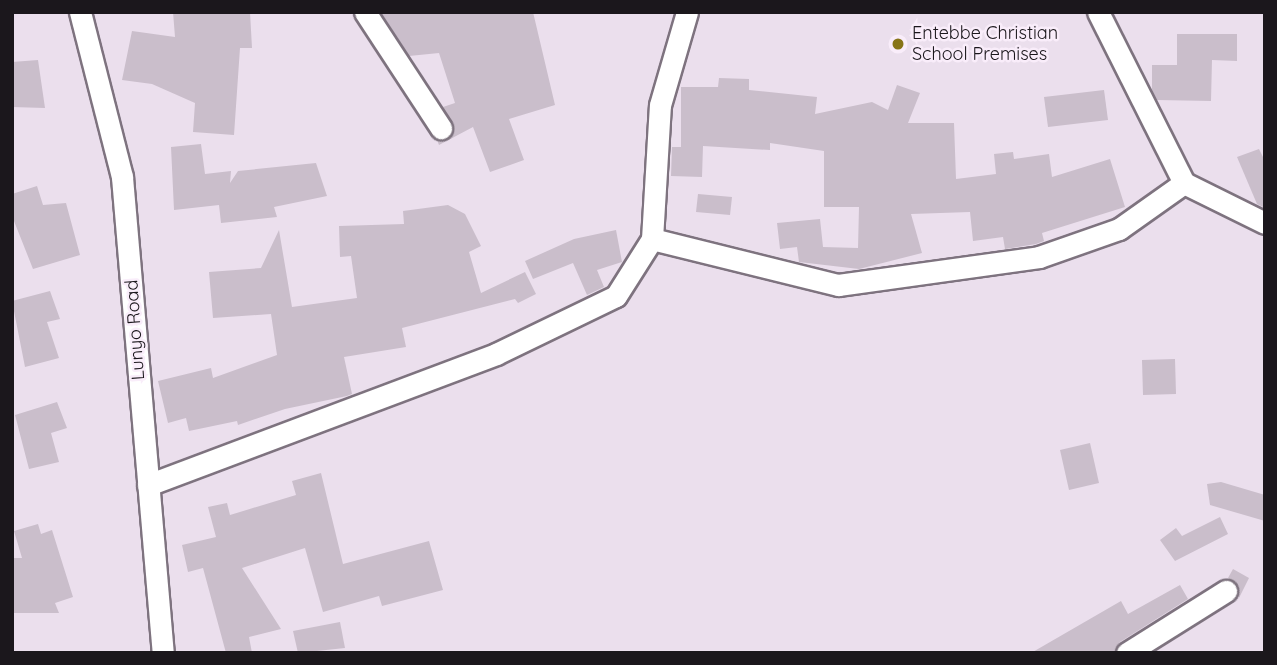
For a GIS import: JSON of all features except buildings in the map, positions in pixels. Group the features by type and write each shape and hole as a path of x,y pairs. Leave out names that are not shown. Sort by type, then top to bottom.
{"street":[{"name":"Lunyo Road","path":"80,12 122,177 163,653"},
{"path":"365,12 441,128"},
{"path":"148,485 496,354 616,296 652,239 660,105 687,12"},
{"path":"1098,12 1184,183 1265,223"},
{"path":"652,239 838,285 1039,257 1119,229 1184,183"},
{"path":"1127,653 1226,592"}],"place":[{"name":"Entebbe Christian School Premises","path":"898,44"}]}
